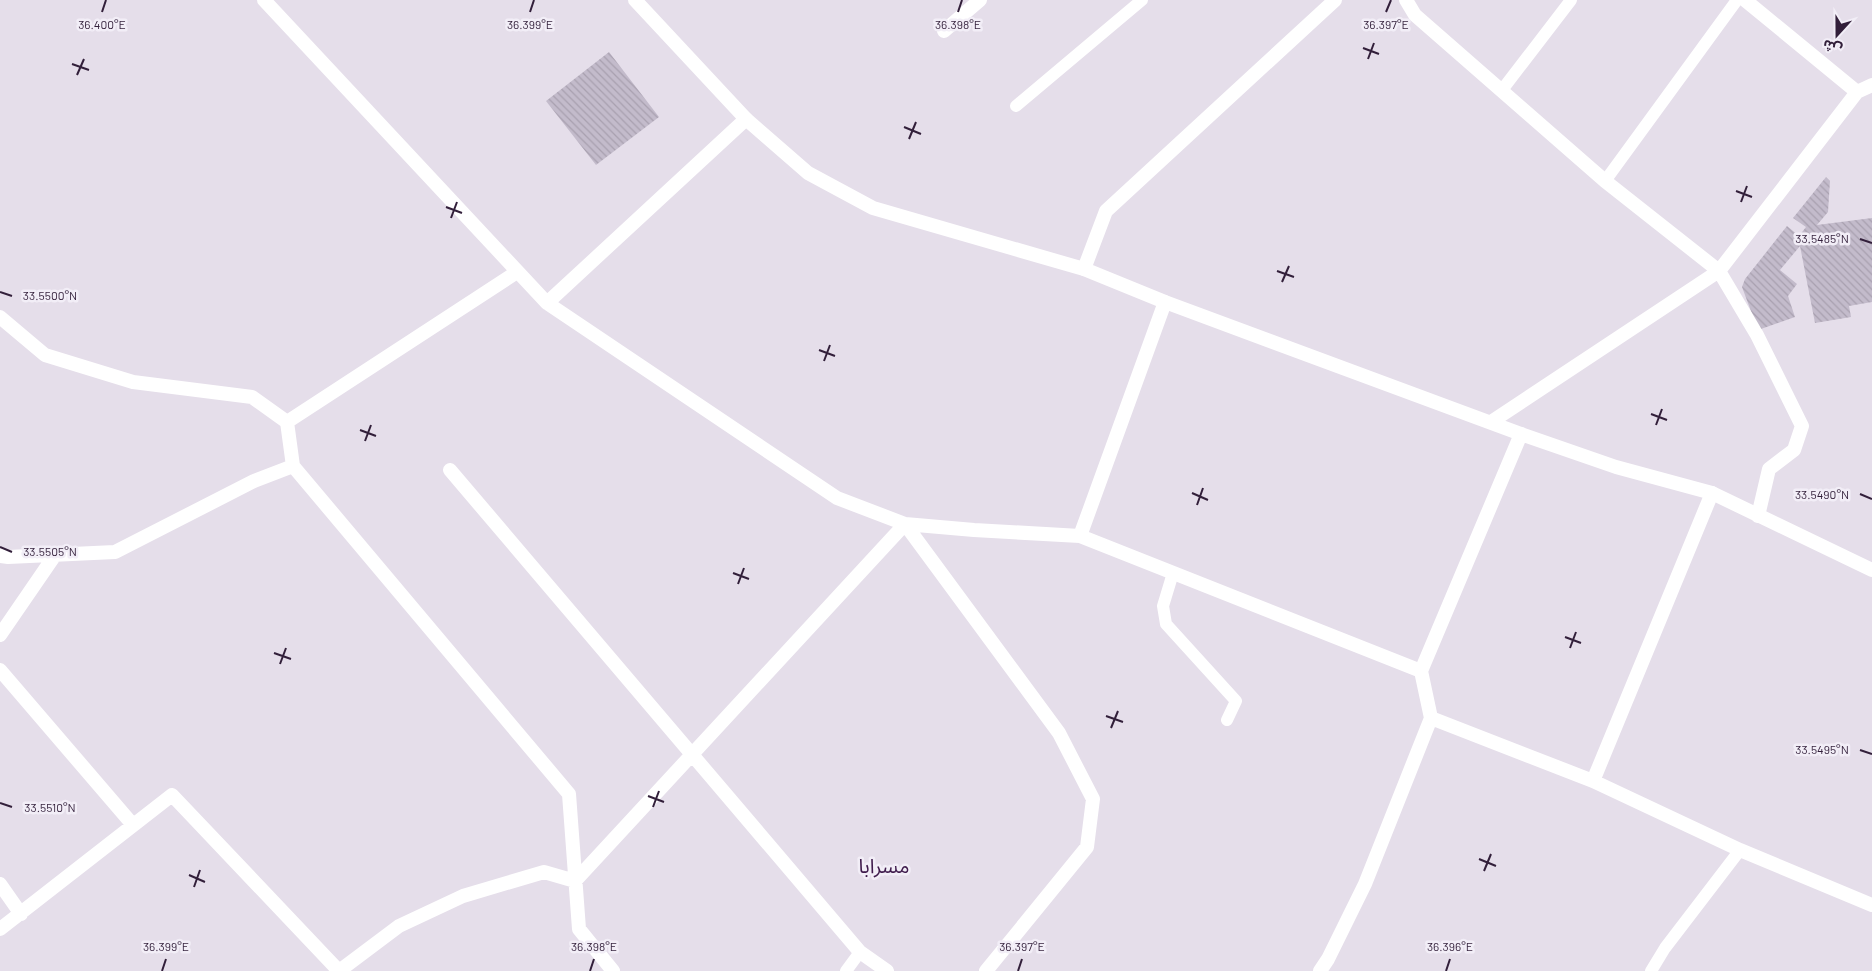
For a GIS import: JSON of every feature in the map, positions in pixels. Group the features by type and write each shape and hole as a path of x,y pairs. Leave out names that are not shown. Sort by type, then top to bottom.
{"street":[{"path":"264,0 547,302 838,498 905,524 1080,536 1421,671"},
{"path":"635,0 746,119 808,173 873,208 1084,269 1165,302 1521,434 1616,466 1712,493 1872,570"},
{"path":"944,31 980,0"},
{"path":"1084,269 1106,211 1335,0"},
{"path":"1406,0 1415,15 1605,181 1719,272 1758,335 1802,426 1794,450 1769,469 1758,516"},
{"path":"1745,0 1857,92"},
{"path":"1491,422 1719,272 1857,92 1872,85"},
{"path":"547,302 746,119"},
{"path":"287,422 517,272"},
{"path":"1080,536 1165,302"},
{"path":"0,317 45,355 133,382 252,397 287,422 293,466 569,794 579,928 613,971"},
{"path":"1320,971 1328,959 1365,884 1431,718 1421,671 1521,434"},
{"path":"0,556 115,552 254,482 293,466"},
{"path":"450,470 860,952 886,971"},
{"path":"1593,781 1712,493"},
{"path":"575,881 905,524"},
{"path":"905,524 1059,733 1093,799 1087,847 986,971"},
{"path":"0,635 55,555"},
{"path":"0,670 133,825"},
{"path":"1431,718 1593,781 1740,850 1872,905"},
{"path":"0,929 172,795 339,971 399,926 463,896 544,872 575,881"},
{"path":"0,884 21,914"}],"lane":[{"path":"1016,106 1142,0"},
{"path":"1502,90 1571,0"},
{"path":"1605,181 1737,0"},
{"path":"1173,573 1163,606 1166,624 1236,700 1227,720"},
{"path":"1651,971 1665,948 1740,850"},
{"path":"846,971 860,952"}],"building":[{"path":"609,52 659,117 596,165 546,101"},
{"path":"1826,177 1830,181 1828,212 1817,225 1872,218 1872,302 1849,306 1851,317 1815,323 1800,246 1780,270 1797,284 1788,296 1795,317 1758,330 1742,287 1745,279 1787,226 1799,236 1806,227 1793,218"}],"district":[{"name":"مسرابا","path":"884,866"}]}
